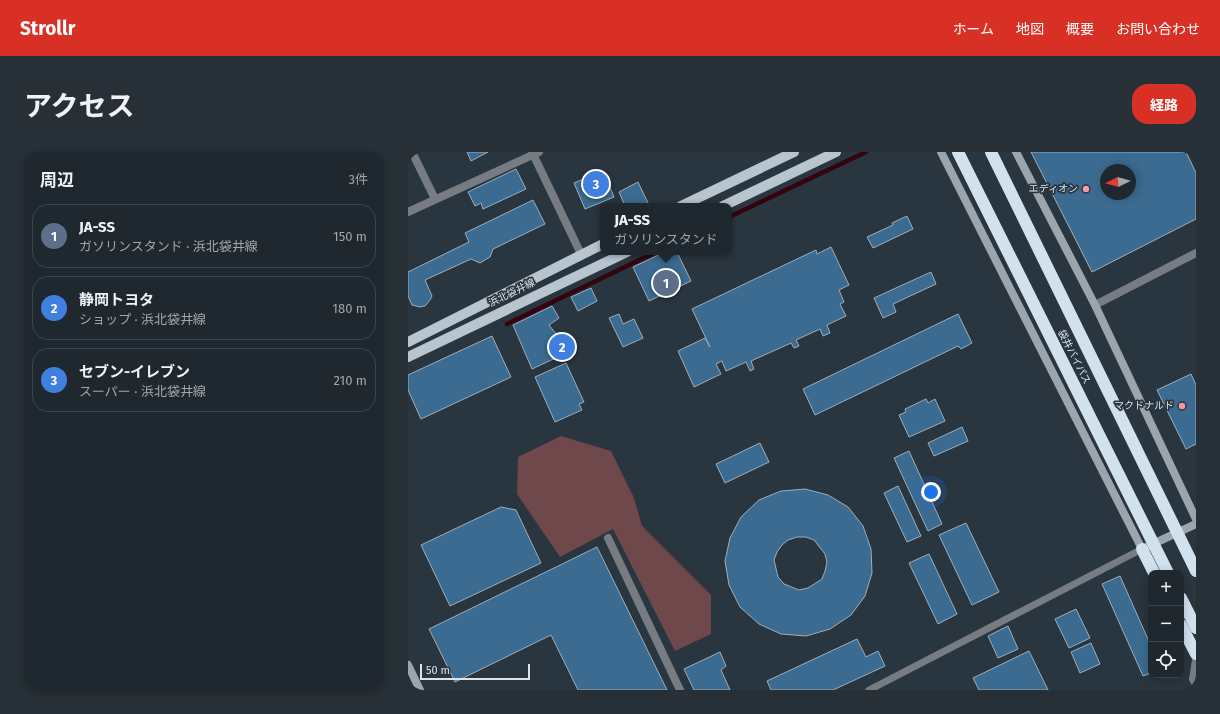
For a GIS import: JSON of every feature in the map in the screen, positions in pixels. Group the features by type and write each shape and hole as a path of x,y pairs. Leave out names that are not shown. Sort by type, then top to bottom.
{"highway":[{"name":"袋井バイパス","path":"958,152 1167,570"},
{"name":"袋井バイパス","path":"991,152 1196,572"},
{"path":"1142,549 1152,570"},
{"path":"1184,604 1196,628"},
{"path":"1184,631 1196,654"}],"main road":[{"path":"688,203 794,152"},
{"path":"729,203 836,152"},
{"name":"浜北袋井線","path":"408,342 600,245"},
{"name":"浜北袋井線","path":"408,357 621,255"}],"street":[{"path":"412,152 435,199"},
{"path":"941,152 1142,549 1196,524"},
{"path":"1016,152 1095,305 1196,519"},
{"path":"408,212 535,153 581,254"},
{"path":"1095,305 1196,253"},
{"path":"608,538 680,690"},
{"path":"1196,660 1193,679 1196,685"},
{"path":"408,665 420,690"}],"lane":[{"path":"869,690 1142,549"}],"shaded area":[{"path":"561,436 611,451 634,498 642,526 711,595 711,634 675,651 613,529 560,557 517,494 518,457"}],"building":[{"path":"467,152 488,152 471,161"},
{"path":"1031,152 1186,152 1196,173 1196,219 1092,272"},
{"path":"516,169 526,189 483,209 481,203 475,206 468,192"},
{"path":"603,171 614,197 585,209 574,183"},
{"path":"638,182 648,203 624,203 619,192"},
{"path":"533,200 545,224 493,249 490,257 480,263 471,259 425,280 432,296 430,300 425,306 420,307 412,305 408,296 408,272 469,242 465,233"},
{"path":"907,216 913,229 873,248 867,237 893,225 892,223"},
{"path":"831,247 849,285 839,290 844,302 840,304 846,316 827,325 830,333 823,336 820,329 796,340 799,346 794,348 791,343 751,361 754,369 750,371 746,362 726,371 722,361 716,364 721,374 694,387 678,351 705,338 710,347 692,309 816,250 817,254"},
{"path":"659,255 678,255 691,281 649,301 633,267"},
{"path":"931,272 936,284 893,304 896,312 883,318 874,298"},
{"path":"591,288 597,301 578,311 571,297"},
{"path":"552,306 559,318 549,325 560,339 564,354 532,369 513,325"},
{"path":"619,314 623,324 634,319 643,338 623,347 609,318"},
{"path":"958,314 972,343 961,349 958,346 815,415 803,389"},
{"path":"492,336 511,377 421,419 408,390 408,375"},
{"path":"566,363 584,402 579,404 582,410 555,422 535,377"},
{"path":"1191,374 1196,385 1196,444 1186,449 1157,390"},
{"path":"926,399 928,403 935,399 945,421 909,437 899,415 906,412 905,409"},
{"path":"962,427 968,441 934,456 928,443"},
{"path":"760,443 769,462 725,483 716,464"},
{"path":"909,451 942,524 928,531 894,458"},
{"path":"898,486 921,536 907,542 884,493"},
{"path":"805,489 828,495 848,507 863,526 871,549 872,573 865,596 851,615 830,629 806,636 781,634 759,624 740,607 729,585 725,561 730,538 741,517 759,500 781,491","holes":["797,537 806,537 814,540 825,554 827,562 822,579 808,588 799,590 784,584 778,577 774,560 777,552 788,540"]},
{"path":"501,507 516,510 541,563 450,606 421,545"},
{"path":"966,523 999,592 972,605 939,535"},
{"path":"597,547 667,690 578,690 551,635 455,682 429,629"},
{"path":"929,554 957,614 938,624 909,563"},
{"path":"1120,576 1148,639 1148,674 1143,676 1102,584"},
{"path":"1076,609 1090,638 1069,648 1055,619"},
{"path":"1008,626 1018,649 998,658 988,636"},
{"path":"857,639 866,657 878,651 885,666 833,690 771,690 767,681"},
{"path":"1091,643 1100,664 1080,673 1071,652"},
{"path":"1029,651 1048,690 979,690 973,678"},
{"path":"720,652 726,666 721,670 730,690 694,690 684,669"}],"waterway":[{"path":"732,216 866,152"},
{"path":"507,324 650,255"}],"place":[{"name":"セブン-イレブン","path":"596,184"},
{"name":"エディオン","path":"1086,189"},
{"name":"JA-SS","path":"666,283"},
{"name":"静岡トヨタ","path":"562,347"},
{"name":"マクドナルド","path":"1182,406"}]}
